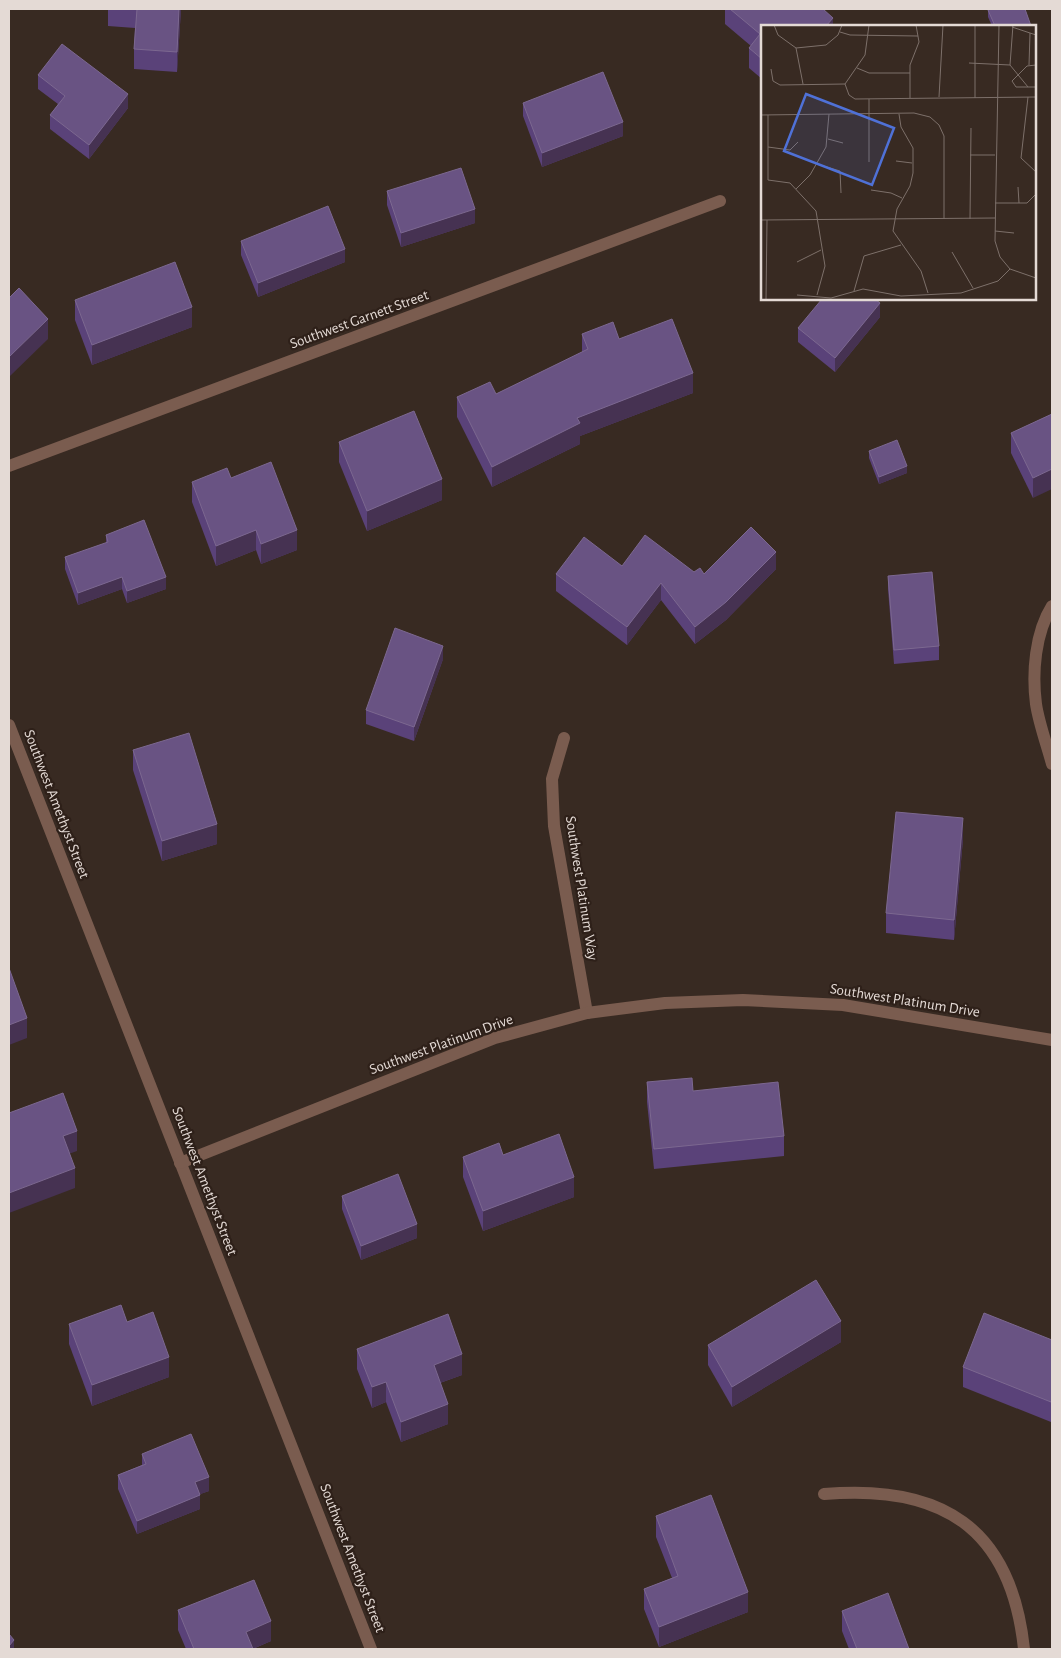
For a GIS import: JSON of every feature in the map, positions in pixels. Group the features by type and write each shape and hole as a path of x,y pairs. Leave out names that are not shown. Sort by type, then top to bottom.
{"street":[{"name":"Southwest Garnett Street","path":"9,466 720,202"},
{"path":"1052,606 1035,656 1036,704 1052,764"},
{"name":"Southwest Amethyst Street","path":"9,725 371,1649"},
{"name":"Southwest Platinum Way","path":"564,738 552,779 554,826 587,1013"},
{"name":"Southwest Platinum Drive","path":"180,1162 495,1038 587,1013 665,1003 743,1000 843,1005 1052,1040"},
{"path":"824,1494 857,1492 890,1494 945,1510 981,1536 1006,1574 1021,1618 1024,1649"}],"building":[{"path":"137,9 179,9 177,52 134,49"},
{"path":"730,9 823,9 833,18 827,25 761,25 761,58 749,48 760,34"},
{"path":"1025,9 1031,25 995,25 988,10"},
{"path":"62,44 128,94 89,145 50,115 65,96 38,75"},
{"path":"603,72 623,122 542,153 523,103"},
{"path":"461,168 475,209 401,233 387,191"},
{"path":"328,206 345,249 258,283 241,241"},
{"path":"175,262 192,307 92,345 75,300"},
{"path":"19,288 48,319 9,357 9,298"},
{"path":"821,300 876,300 880,303 835,358 798,328"},
{"path":"672,319 693,373 577,418 580,423 492,467 457,397 490,382 496,394 588,349 582,334 613,322 619,339"},
{"path":"414,411 442,479 367,511 339,442"},
{"path":"1052,414 1052,469 1033,478 1011,433"},
{"path":"897,440 907,466 879,477 869,451"},
{"path":"271,462 297,530 261,544 256,530 216,546 192,482 227,468 231,478"},
{"path":"144,520 166,577 127,591 122,577 78,593 65,557 108,542 106,535"},
{"path":"751,527 776,552 726,602 695,627 661,583 627,627 556,574 584,537 622,566 645,535 694,572 700,568 704,574"},
{"path":"932,572 939,646 894,650 888,576"},
{"path":"395,628 443,646 414,727 366,710"},
{"path":"189,733 217,824 162,841 133,750"},
{"path":"896,812 963,818 954,920 886,913"},
{"path":"9,968 27,1018 9,1025"},
{"path":"692,1078 693,1091 778,1082 784,1136 654,1149 647,1082"},
{"path":"63,1093 77,1131 63,1136 75,1168 9,1193 9,1113"},
{"path":"559,1134 574,1177 483,1211 463,1157 499,1143 503,1155"},
{"path":"398,1174 417,1224 361,1246 342,1196"},
{"path":"816,1280 841,1321 732,1387 708,1345"},
{"path":"121,1305 127,1322 153,1312 169,1357 92,1385 69,1324"},
{"path":"984,1313 1052,1340 1051,1402 963,1367"},
{"path":"448,1314 462,1354 434,1365 448,1404 401,1422 386,1382 372,1387 357,1349"},
{"path":"191,1434 209,1477 195,1482 200,1495 137,1521 118,1475 146,1464 142,1454"},
{"path":"711,1495 748,1592 659,1627 644,1589 678,1576 656,1516"},
{"path":"254,1580 271,1621 246,1632 253,1649 194,1649 178,1610"},
{"path":"888,1593 909,1649 857,1649 842,1611"},
{"path":"9,1634 14,1640 9,1646"}]}
